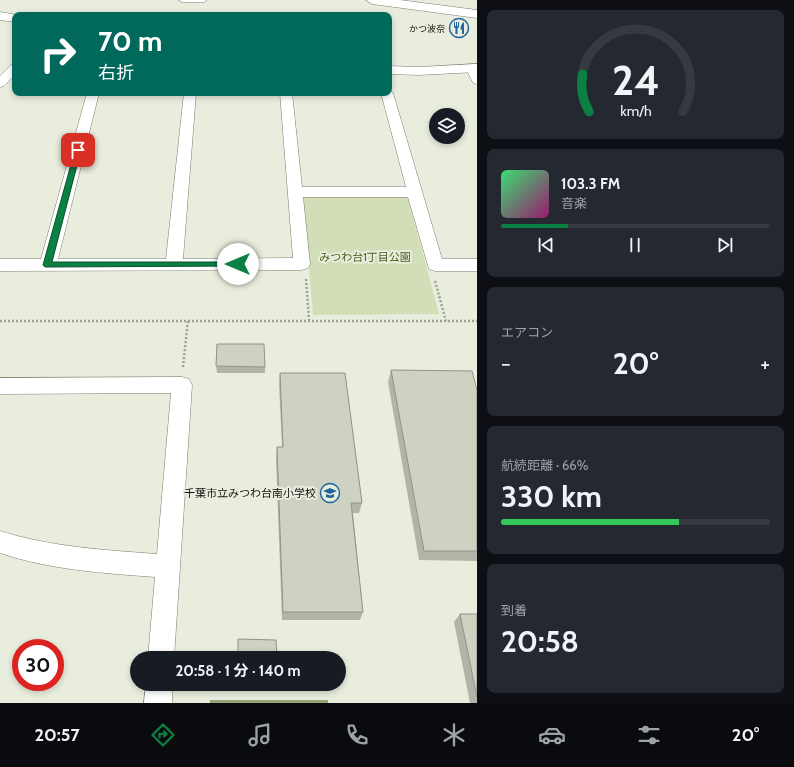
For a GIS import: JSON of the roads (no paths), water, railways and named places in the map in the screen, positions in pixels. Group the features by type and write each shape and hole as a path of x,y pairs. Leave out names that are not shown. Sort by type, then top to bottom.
{"street":[{"path":"372,0 477,14"},
{"path":"0,16 12,18"},
{"path":"392,70 475,72"},
{"path":"0,83 12,71"},
{"path":"48,265 92,96"},
{"path":"174,265 190,96"},
{"path":"0,265 302,264 286,96"},
{"path":"388,96 435,265 477,265"},
{"path":"295,192 415,192"},
{"path":"0,386 182,385 162,651"},
{"path":"0,542 24,551 71,558 169,566"},
{"path":"158,703 159,691"}],"lane":[{"path":"182,0 204,0"}],"place":[{"name":"かつ波奈","path":"459,28"},
{"name":"千葉市立みつわ台南小学校","path":"330,493"}],"park label":[{"name":"みつわ台1丁目公園","path":"365,257"}]}
